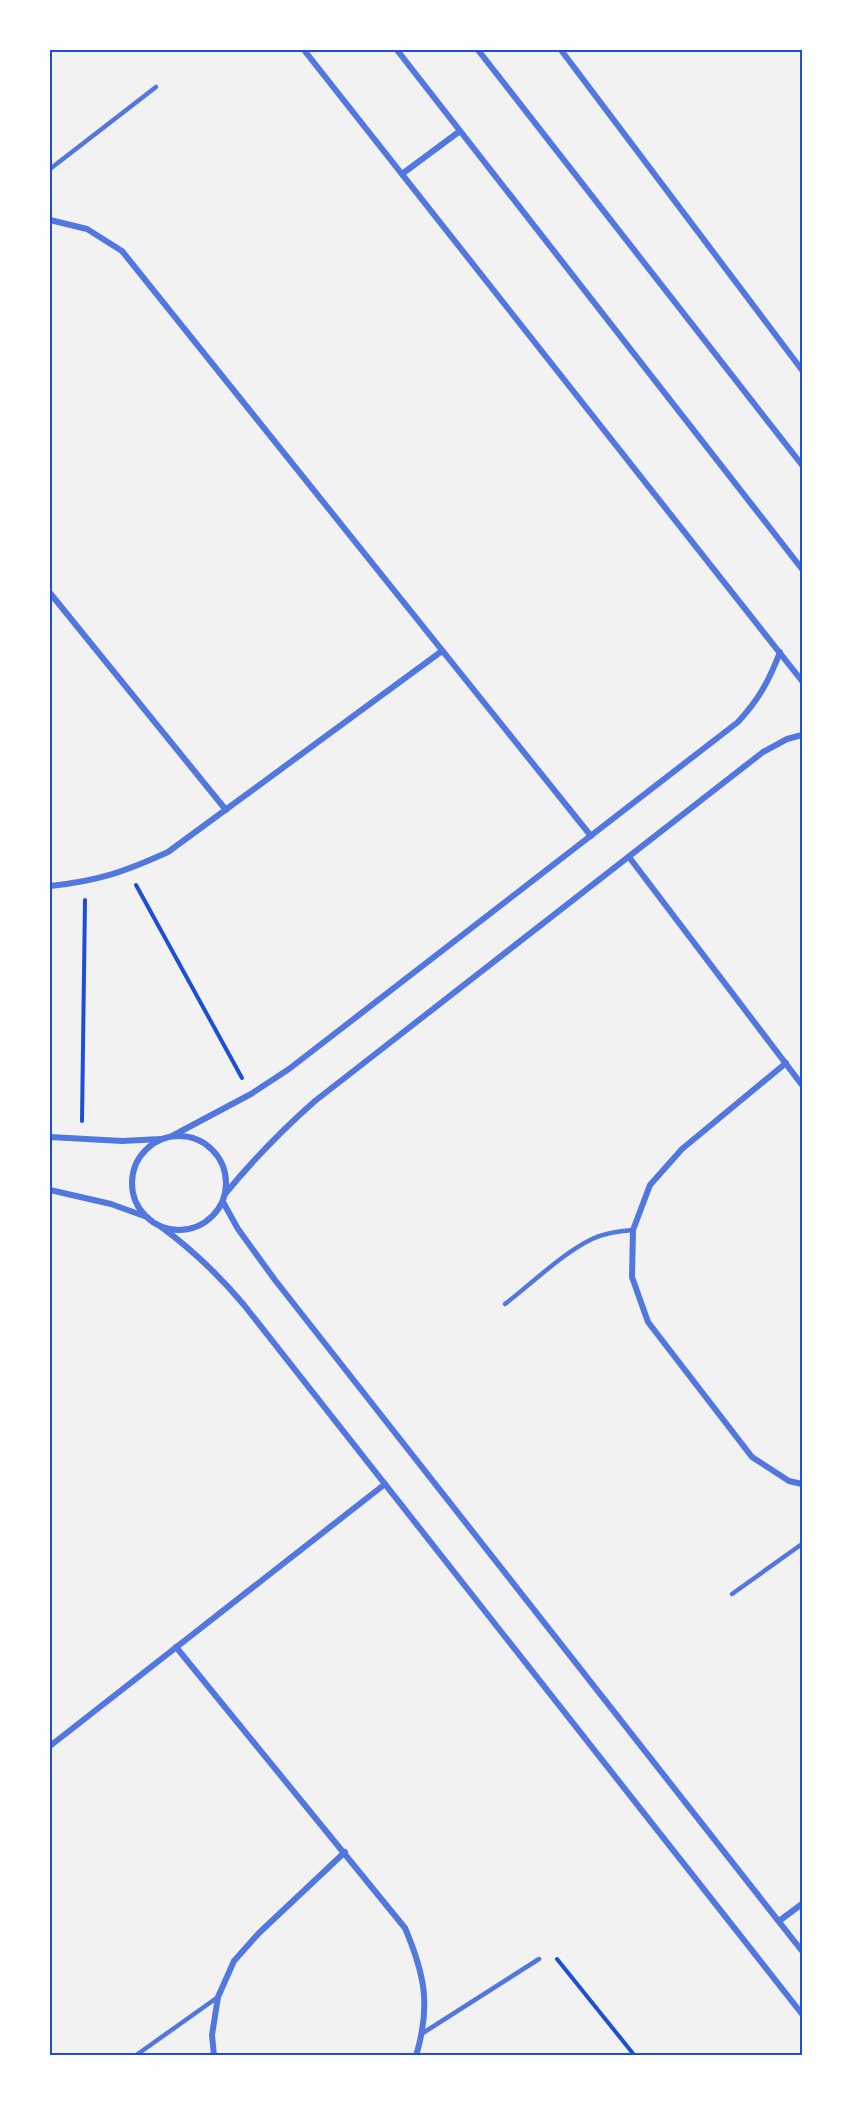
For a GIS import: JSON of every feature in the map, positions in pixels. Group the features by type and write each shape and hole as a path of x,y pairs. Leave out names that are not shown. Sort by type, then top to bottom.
{"street":[{"path":"304,50 802,681"},
{"path":"397,50 802,569"},
{"path":"478,50 802,465"},
{"path":"561,50 802,370"},
{"path":"402,174 460,131"},
{"path":"50,220 87,229 122,251 591,836"},
{"path":"50,593 226,810"},
{"path":"50,886 86,882 128,870 168,852 442,651"},
{"path":"147,1218 138,1205 133,1190 133,1174 138,1160 148,1147 251,1094 289,1069 738,722 757,701 770,678 780,652"},
{"path":"225,1194 283,1130 315,1101 763,752 788,739 802,735"},
{"path":"629,857 802,1085"},
{"path":"786,1063 682,1149 650,1185 633,1230 632,1277 648,1322 752,1457 789,1481 802,1484"},
{"path":"160,1226 174,1230 189,1229 203,1224 215,1214 225,1194 226,1176 220,1158 207,1144 190,1137 172,1136"},
{"path":"50,1137 82,1140 162,1139"},
{"path":"50,1190 111,1204 147,1218 191,1249 219,1275 802,2014"},
{"path":"223,1202 238,1229 274,1280 802,1950"},
{"path":"50,1746 385,1484"},
{"path":"176,1647 405,1928 419,1961 425,1997 423,2033 416,2055"},
{"path":"214,2055 212,2035 218,1997 234,1962 345,1852"},
{"path":"779,1921 802,1904"}],"lane":[{"path":"50,169 156,87"},
{"path":"505,1304 574,1250 592,1239 612,1232 633,1230"},
{"path":"732,1594 802,1544"},
{"path":"423,2033 539,1959"},
{"path":"135,2055 218,1997"}],"path":[{"path":"128,870 251,1094"},
{"path":"82,1140 86,882"},
{"path":"539,1959 554,1957 560,1960 635,2055"}]}
